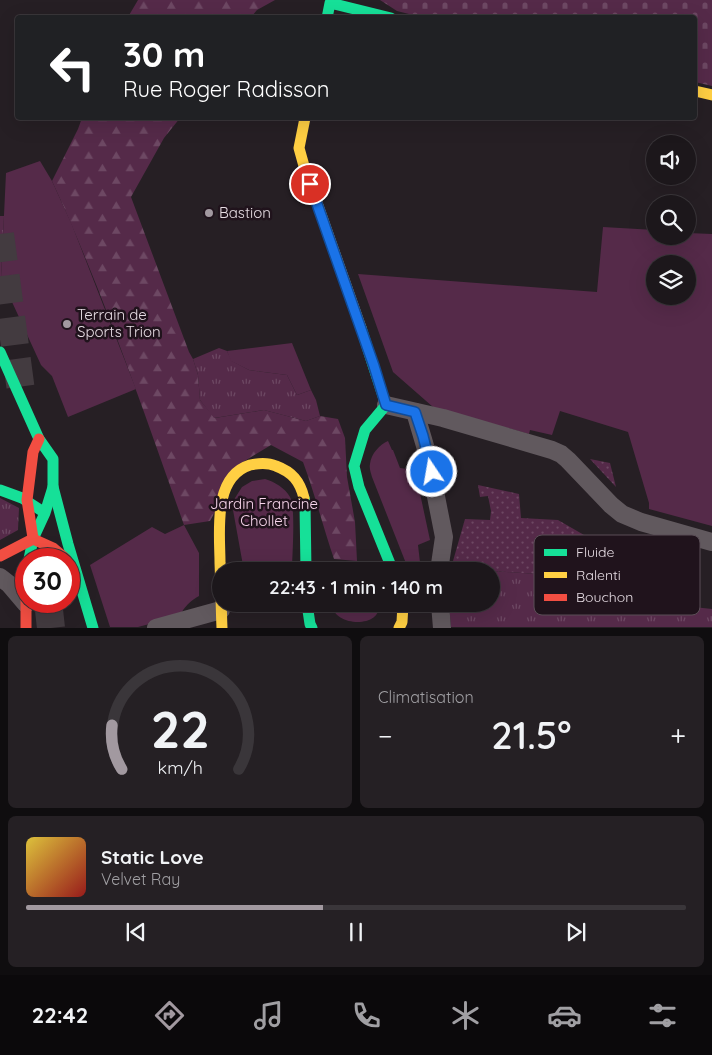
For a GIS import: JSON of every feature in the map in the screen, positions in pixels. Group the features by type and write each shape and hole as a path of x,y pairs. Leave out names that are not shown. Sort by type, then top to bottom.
{"street":[{"path":"330,7 374,15"},
{"path":"697,91 712,95"},
{"path":"304,120 299,148 304,166 386,405"},
{"path":"0,352 39,439 53,459 53,487 68,548"},
{"path":"386,405 443,418 552,450 568,460 622,514 641,522 687,535"},
{"path":"386,405 365,430 354,466 359,488 389,562"},
{"path":"415,412 428,456 444,537 440,562"},
{"path":"33,539 28,500 33,452 39,439"},
{"path":"220,562 218,513 226,487 234,475 245,467 258,463 272,464 285,469 295,477 302,489 305,503 306,562"},
{"path":"31,548 53,487"},
{"path":"5,492 28,500 45,513 66,538"},
{"path":"0,556 33,539"},
{"path":"33,539 53,548"},
{"path":"0,577 15,589"},
{"path":"80,591 93,628"},
{"path":"156,628 214,612"},
{"path":"221,612 222,628"},
{"path":"308,612 312,628"},
{"path":"399,628 402,622 403,612"},
{"path":"441,612 442,628"},
{"path":"26,613 26,628"}],"green space":[{"path":"138,0 275,0 257,10 253,15 129,15"},
{"path":"380,0 712,0 712,86 697,82 697,15 413,15 397,11"},
{"path":"81,120 178,120 164,138 131,197 193,359 198,375 200,400 215,418 264,410 306,421 320,416 338,419 345,438 347,477 355,522 357,561 334,559 303,462 271,445 243,462 210,521 184,525 138,394 105,308 52,181"},
{"name":"Terrain de Sports Trion","path":"40,161 52,181 72,225 136,389 68,417 52,376 41,365 1,278 6,173"},
{"path":"0,216 4,216 0,282"},
{"path":"603,227 646,229 646,245 696,245 696,233 712,234 712,526 649,509 649,503 628,432 560,411 552,435 530,430 529,434 433,407 393,372 358,274 597,292"},
{"path":"292,343 311,390 297,395 287,375 249,370 231,361 227,351"},
{"path":"219,348 227,351 232,361 249,370 287,375 297,395 311,390 320,416 306,421 264,410 214,418 200,400 198,375 193,359"},
{"path":"388,441 400,468 415,470 430,540 418,545 420,562 405,562 372,477 371,460 374,453"},
{"path":"590,459 610,463 616,487"},
{"name":"Jardin Francine Chollet","path":"265,479 283,488 290,497 293,511 292,562 242,562 233,510 235,498 242,487 252,481"},
{"path":"478,485 519,494 521,518 558,520 584,535 534,535 534,574 500,571 500,562 453,562 465,519 490,520 491,511 488,496 480,497"},
{"path":"0,498 19,508 18,530 0,540"},
{"path":"184,525 199,553 199,596 188,604 180,616 138,627 110,627 90,565 152,527 165,534"},
{"path":"500,571 534,574 534,615 700,615 700,608 712,609 712,627 451,627 450,612 500,612"},
{"path":"335,612 378,612 366,621 349,621 340,618"}],"tunnel":[{"path":"0,234 21,391"},
{"path":"49,613 51,628"}],"traffic: fast":[{"path":"328,15 330,3 379,15"},
{"path":"361,328 386,405 365,430 354,466 359,487 389,562"},
{"path":"0,352 39,439 53,459 53,487 31,548"},
{"path":"53,487 93,628"},
{"path":"0,490 22,498 42,511"},
{"path":"304,498 306,562"},
{"path":"308,612 312,628"}],"traffic: slow":[{"path":"697,91 712,95"},
{"path":"305,120 299,148 361,328"},
{"path":"222,628 219,522 224,493 229,481 238,471 250,465 269,464 287,471 300,487 304,498"},
{"path":"399,628 402,622 403,612"}],"traffic: jam":[{"path":"33,538 27,500 33,452 39,439"},
{"path":"16,548 33,539 53,548"},
{"path":"0,556 15,548"},
{"path":"26,613 26,628"}],"place":[{"name":"Bastion","path":"209,213"},
{"name":"Terrain de Sports Trion","path":"67,324"}],"route":[{"path":"310,184 386,405 415,412 432,472"}]}
